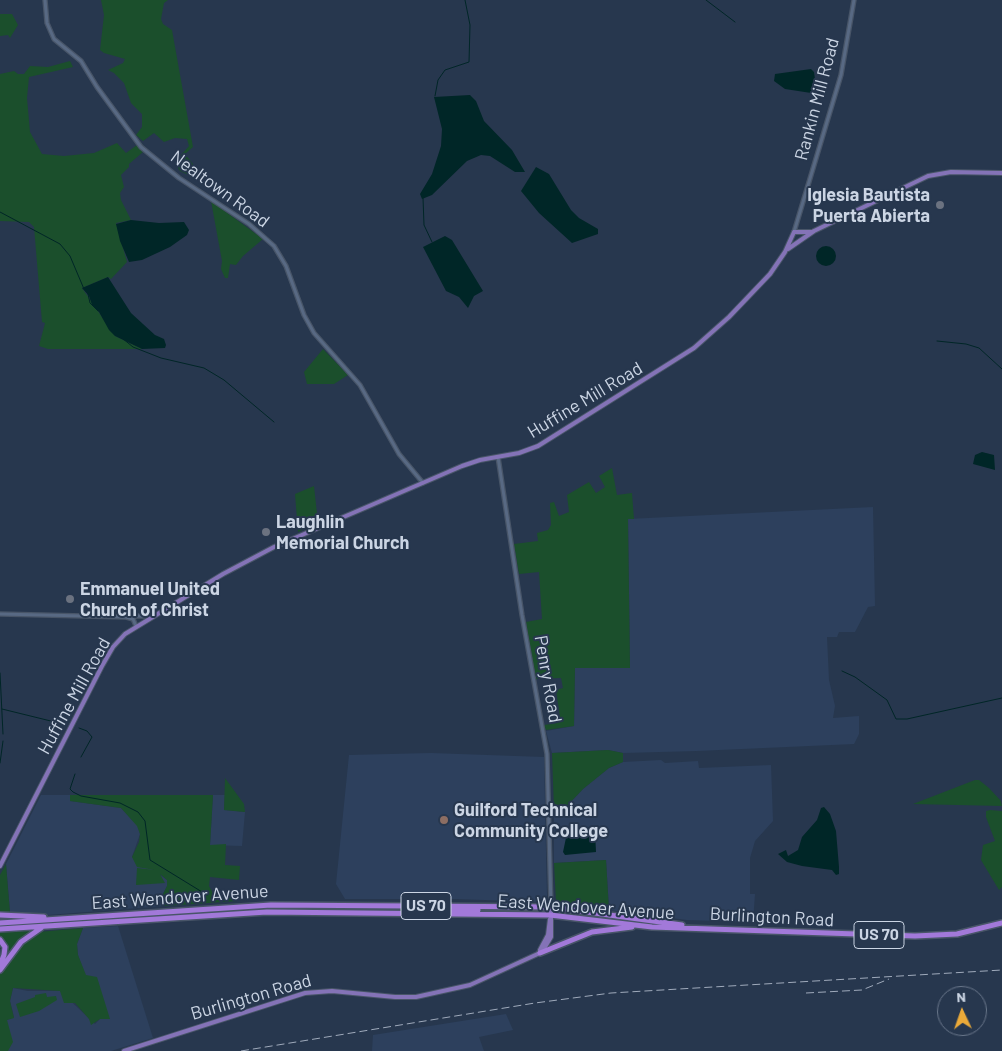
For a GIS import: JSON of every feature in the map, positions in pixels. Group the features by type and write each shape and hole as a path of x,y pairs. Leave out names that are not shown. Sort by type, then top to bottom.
{"highway":[{"name":"East Wendover Avenue","path":"0,923 240,906 450,906 551,907 689,927"},
{"path":"392,914 403,910 445,910 450,906"},
{"path":"448,914 455,910 480,910 490,907"},
{"name":"East Wendover Avenue","path":"0,929 257,912 551,915 652,926 689,927"},
{"path":"0,915 69,918"},
{"name":"Burlington Road","path":"689,927 927,936 957,934 1002,923"},
{"path":"0,970 21,942 45,926"},
{"path":"540,953 598,930 652,926"},
{"path":"0,940 4,947 4,955 0,964"}],"main road":[{"path":"786,252 814,231 928,176 951,172 1002,173"},
{"path":"794,232 814,231"},
{"name":"Huffine Mill Road","path":"0,866 102,666 113,647 136,626 274,547 462,466 519,453 538,446 678,360 716,328 770,274 786,252 794,232"},
{"path":"794,232 799,236 808,235"},
{"name":"Burlington Road","path":"124,1051 305,993 332,991 395,997 432,995 480,981 540,953 551,936 551,907"},
{"name":"Burlington Road","path":"530,958 540,950 546,940 551,915"}],"street":[{"name":"Nealtown Road","path":"45,0 47,22 54,39 81,61 97,87 141,147 179,178 249,224 274,246 286,266 304,314 314,333 360,385 396,450 423,484"},
{"name":"Rankin Mill Road","path":"794,232 841,75 854,0"},
{"name":"Penry Road","path":"498,457 522,615 547,754 551,907"},
{"path":"0,614 153,616"},
{"path":"126,616 133,619 136,626"}],"shaded area":[{"path":"811,69 814,72 816,86 811,93 785,89 774,81 775,74"},
{"path":"470,95 476,101 484,121 512,150 525,172 515,172 490,156 481,155 467,161 432,195 422,199 420,194 432,174 441,146 442,129 434,97"},
{"path":"536,167 549,174 571,210 579,218 598,229 598,234 572,243 539,213 521,191"},
{"path":"131,220 159,223 184,222 189,230 187,235 170,247 142,260 129,262 120,241 116,224"},
{"path":"445,236 452,240 483,291 474,296 468,308 459,297 446,291 423,247"},
{"path":"822,246 830,246 836,252 836,260 830,266 822,266 816,260 816,252"},
{"path":"108,277 131,313 155,335 164,339 165,348 142,349 115,336 109,330 99,312 92,305 89,296 82,288"},
{"path":"982,452 994,455 995,470 973,464 975,455"},
{"path":"873,507 875,606 868,607 855,632 839,632 837,637 827,637 829,680 835,706 833,718 859,716 859,734 854,744 697,751 623,753 608,750 552,753 546,731 574,726 575,668 630,668 628,519"},
{"name":"Guilford Technical Community College","path":"431,753 544,757 547,898 543,902 455,899 345,899 336,884 349,755"},
{"path":"661,760 665,763 698,761 699,768 771,765 773,821 755,841 750,858 750,894 755,894 753,922 687,920 609,910 606,860 554,863 554,809 559,811 565,808 583,789 609,768 623,762"},
{"path":"41,795 70,795 70,801 121,808 138,826 140,834 132,857 167,880 167,886 163,894 164,906 48,915 10,913 6,864"},
{"path":"213,795 225,795 224,810 245,812 242,846 210,845"},
{"path":"824,807 830,814 836,831 839,874 836,875 832,870 787,862 778,854 786,850 788,856 798,850 802,837 817,820 821,808"},
{"path":"591,827 595,831 596,852 565,855 563,852 567,833 570,829"},
{"path":"118,926 153,1038 111,1051 8,1051 7,1020 14,1017 10,1001 13,988 28,991 60,991 95,1024 100,1019 78,955 77,944 83,928"},
{"path":"506,1014 513,1030 479,1037 484,1051 372,1051 373,1035"}],"green space":[{"path":"101,0 168,0 164,3 161,19 163,24 172,30 193,147 185,154 193,164 197,179 180,171 178,168 180,156 189,146 187,139 175,138 164,142 154,133 143,141 136,135 142,127 142,114 131,103 124,83 108,70 123,63 125,59 100,50 104,15"},
{"path":"0,14 12,14 18,25 10,38 8,35 0,36"},
{"path":"70,61 73,67 29,77 27,98 30,132 42,154 64,156 94,153 117,143 126,153 137,145 143,152 129,164 129,167 121,175 124,187 120,193 121,200 131,220 116,223 127,262 111,279 108,277 82,288 115,336 142,349 48,349 39,346 45,323 42,322 34,227 29,222 0,221 0,74 14,71 18,74 24,74 30,66 48,67"},
{"path":"211,201 263,239 243,256 236,265 230,264 228,278 225,278 221,269 222,261"},
{"path":"323,349 348,375 334,384 307,384 304,372"},
{"path":"612,468 617,495 632,493 634,519 628,519 630,668 575,668 574,726 546,730 544,725 557,723 560,717 556,690 563,688 561,678 536,679 526,622 542,619 539,572 519,574 514,544 538,541 537,533 548,530 551,525 550,503 554,502 559,516 569,512 567,495 589,482 596,493 605,487 599,476"},
{"path":"314,486 318,523 298,532 295,494"},
{"path":"608,750 623,753 623,762 609,768 583,789 565,808 559,811 554,809 552,753"},
{"path":"225,778 244,804 245,812 224,810"},
{"path":"979,780 989,788 1001,801 1002,806 913,804"},
{"path":"70,795 213,795 210,845 226,844 225,865 240,866 239,880 210,877 209,886 214,895 237,896 237,901 164,906 163,894 167,886 167,880 160,874 165,883 136,885 137,868 155,870 137,867 132,857 139,842 140,834 137,826 121,808 70,801"},
{"path":"986,811 1002,811 1002,887 999,890 981,860 983,845 995,841 986,817"},
{"path":"606,860 609,910 556,902 554,863"},
{"path":"6,864 10,913 0,912 0,875"},
{"path":"83,928 77,944 78,955 86,975 97,977 110,1019 100,1019 91,1025 89,1019 75,1003 64,1003 60,991 13,988 10,1001 14,1018 7,1020 13,1042 8,1051 0,1051 0,973 25,940 38,932"},
{"path":"33,929 21,939 4,960 7,947 0,937 0,932"},
{"path":"46,993 47,997 56,996 57,1000 39,1011 20,1017 16,1004 35,997 35,995"}],"waterway":[{"path":"435,96 438,80 445,70 469,62 470,25 465,0"},
{"path":"706,0 735,22"},
{"path":"423,198 424,225 432,242"},
{"path":"0,212 60,244 70,256 84,289"},
{"path":"88,294 90,303 98,311"},
{"path":"122,338 133,347 161,358 204,368 224,380 274,422"},
{"path":"937,341 966,344 979,348 1002,369"},
{"path":"842,671 855,677 887,700 896,719 907,719 1002,698"},
{"path":"0,673 3,734"},
{"path":"2,709 63,724"},
{"path":"79,728 87,731 92,737 81,757"},
{"path":"0,763 3,741"},
{"path":"75,774 70,789 73,792 81,796 120,803 138,812 145,821 150,860 207,895"}],"railway":[{"path":"241,1051 535,1003 611,993 1002,970"},
{"path":"806,993 862,990 889,979"}],"place":[{"name":"Iglesia Bautista Puerta Abierta","path":"940,205"},
{"name":"Laughlin Memorial Church","path":"266,532"},
{"name":"Emmanuel United Church of Christ","path":"70,599"},
{"name":"Guilford Technical Community College","path":"444,820"}]}
